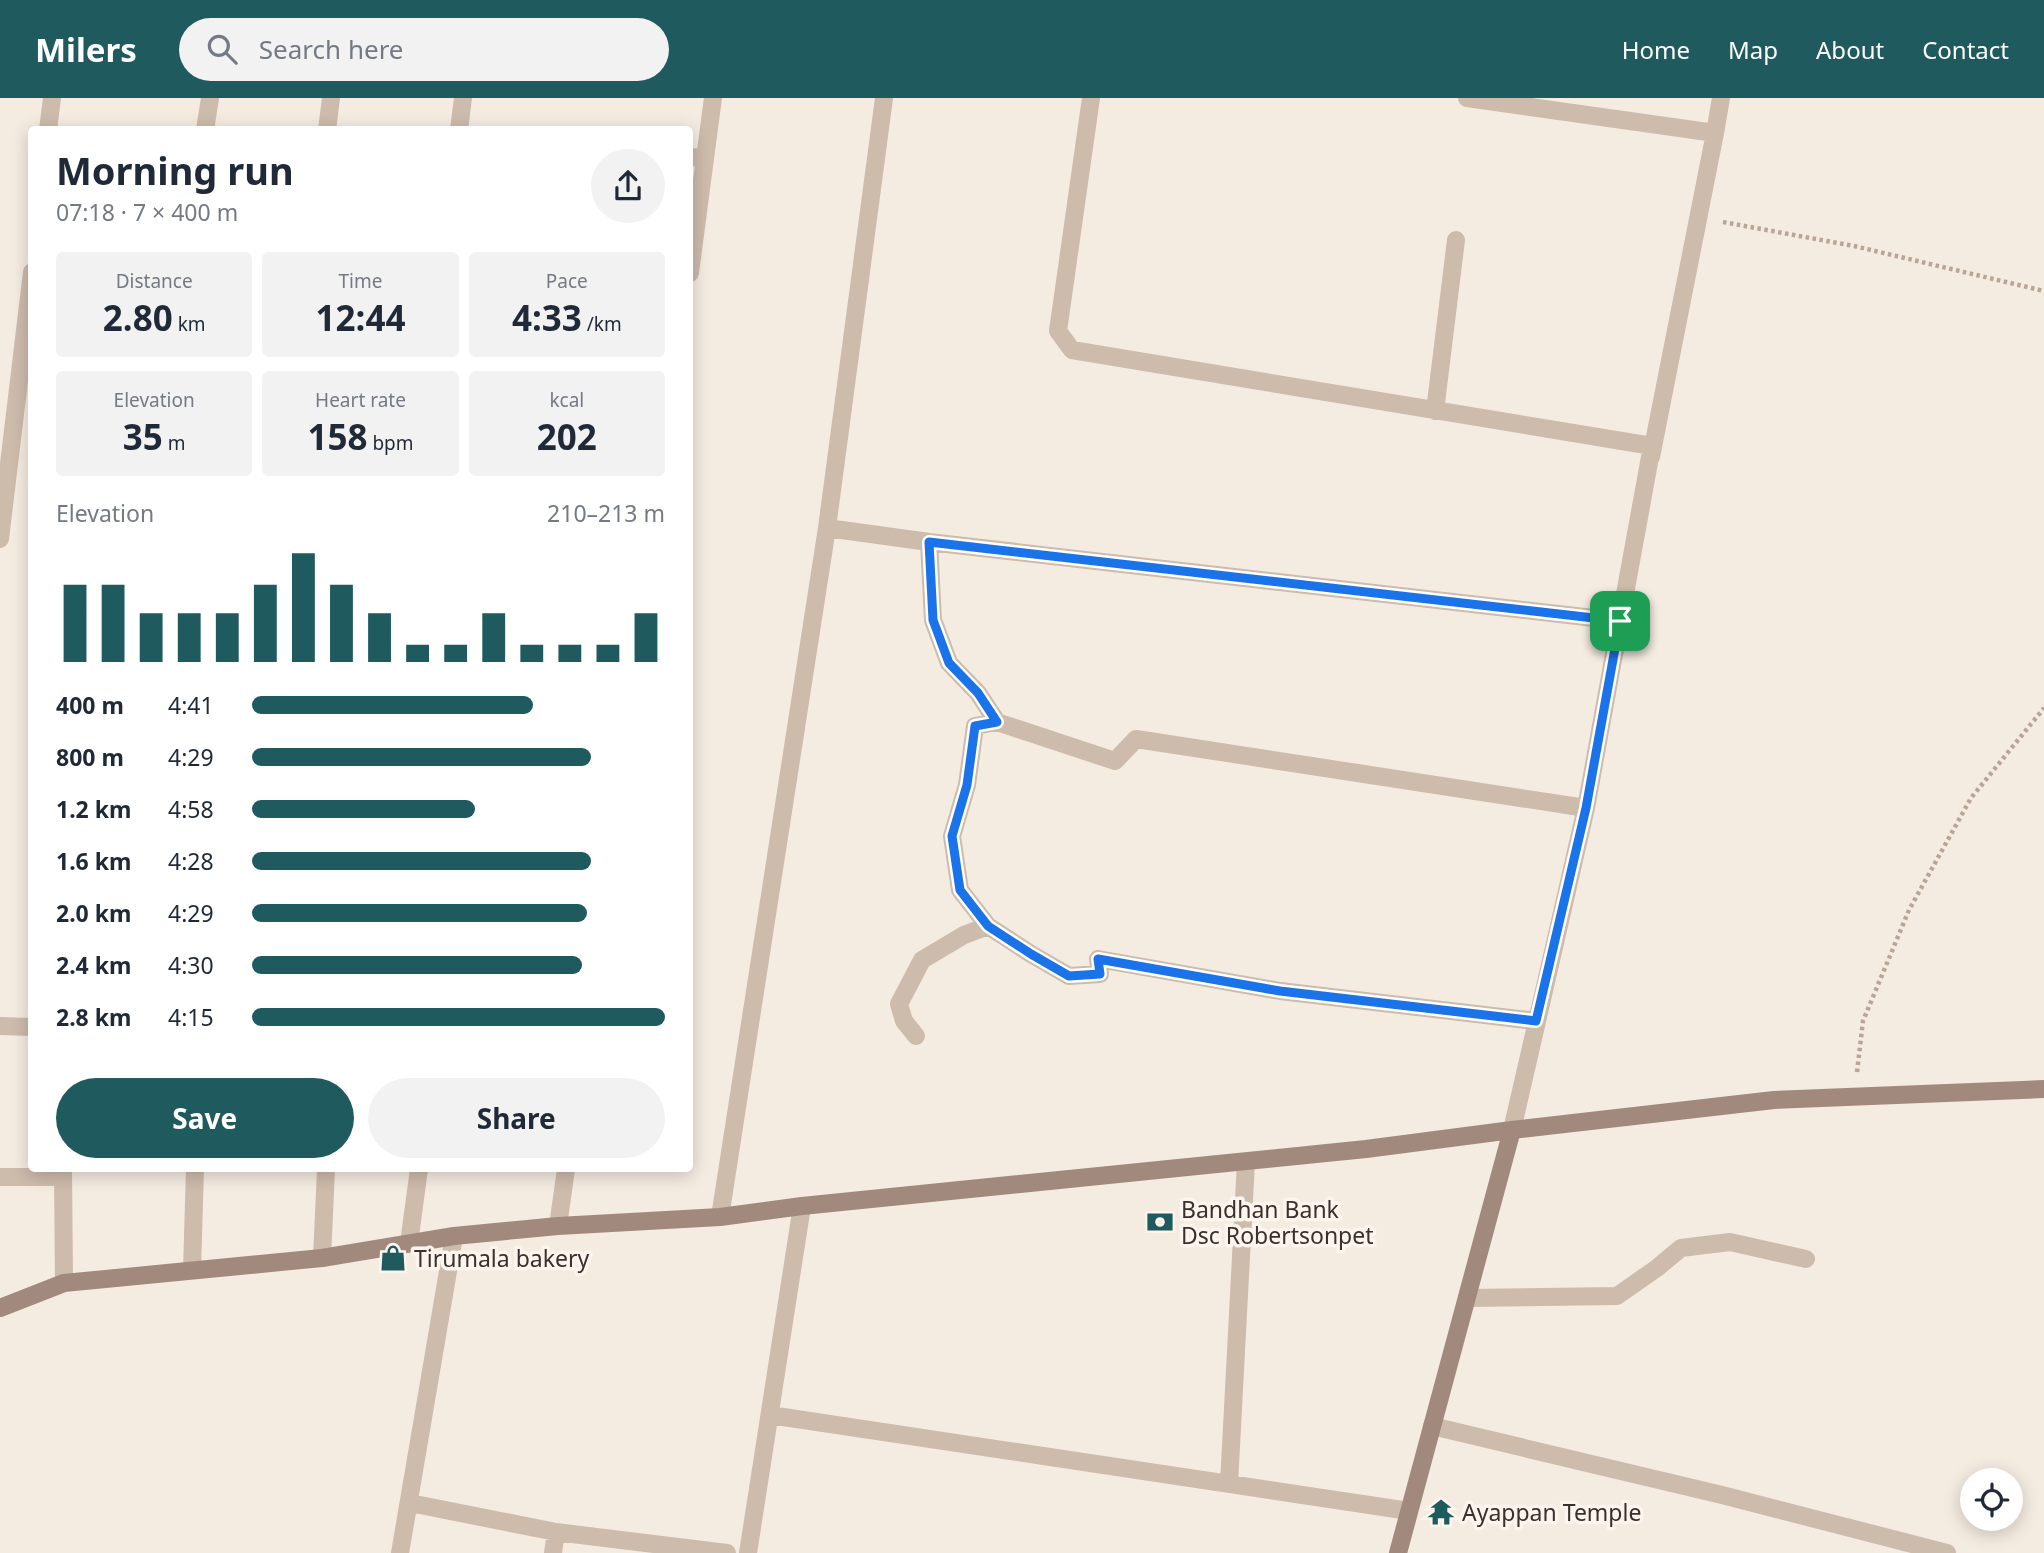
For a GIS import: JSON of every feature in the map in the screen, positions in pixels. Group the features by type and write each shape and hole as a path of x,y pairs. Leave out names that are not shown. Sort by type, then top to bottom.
{"street":[{"path":"48,126 52,98"},
{"path":"206,126 210,98"},
{"path":"328,126 331,98"},
{"path":"460,126 463,98"},
{"path":"693,224 697,158 713,98"},
{"path":"720,1217 827,528 884,98"},
{"path":"1091,98 1058,331 1072,350 1652,446 1586,808 1512,1130 1398,1553"},
{"path":"1467,98 1588,106 1715,133"},
{"path":"1649,464 1721,98"},
{"path":"1435,411 1455,240"},
{"path":"0,539 28,305"},
{"path":"827,528 1620,621"},
{"path":"929,542 933,620 949,663 978,693 997,722"},
{"path":"1536,1021 1280,991 1098,959 1100,974 1069,976 988,926 960,890 952,836 967,785 975,726 997,722 1115,761 1136,739 1586,808"},
{"path":"916,1036 904,1021 898,1003 922,960 964,935 988,926"},
{"path":"0,1026 28,1027"},
{"path":"0,1308 64,1283 322,1258 454,1236 558,1226 720,1217 803,1206 1366,1149 1774,1100 2044,1089"},
{"path":"1229,1484 1246,1162"},
{"path":"192,1270 195,1172"},
{"path":"322,1258 327,1172"},
{"path":"409,1243 418,1172"},
{"path":"558,1226 566,1172"},
{"path":"0,1177 63,1173 64,1283"},
{"path":"748,1553 803,1206"},
{"path":"400,1553 454,1236"},
{"path":"1466,1298 1617,1296 1681,1248 1730,1242 1806,1259"},
{"path":"769,1415 1409,1511"},
{"path":"1432,1426 1722,1495 1947,1553"},
{"path":"410,1503 556,1532 727,1553"},
{"path":"553,1553 556,1532"}],"path":[{"path":"1699,218 1854,246 2044,291"},
{"path":"1854,1097 1863,1021 1909,910 1971,798 2044,708"}],"place":[{"name":"Bandhan Bank Dsc Robertsonpet","path":"1160,1222"},
{"name":"Tirumala bakery","path":"393,1258"},
{"name":"Ayappan Temple","path":"1441,1512"}],"route":[{"path":"929,542 1620,621 1586,808 1536,1021 1280,991 1098,959 1100,974 1069,976 988,926 960,890 952,836 967,785 975,726 997,722 978,693 949,663 933,620 929,542"}]}
